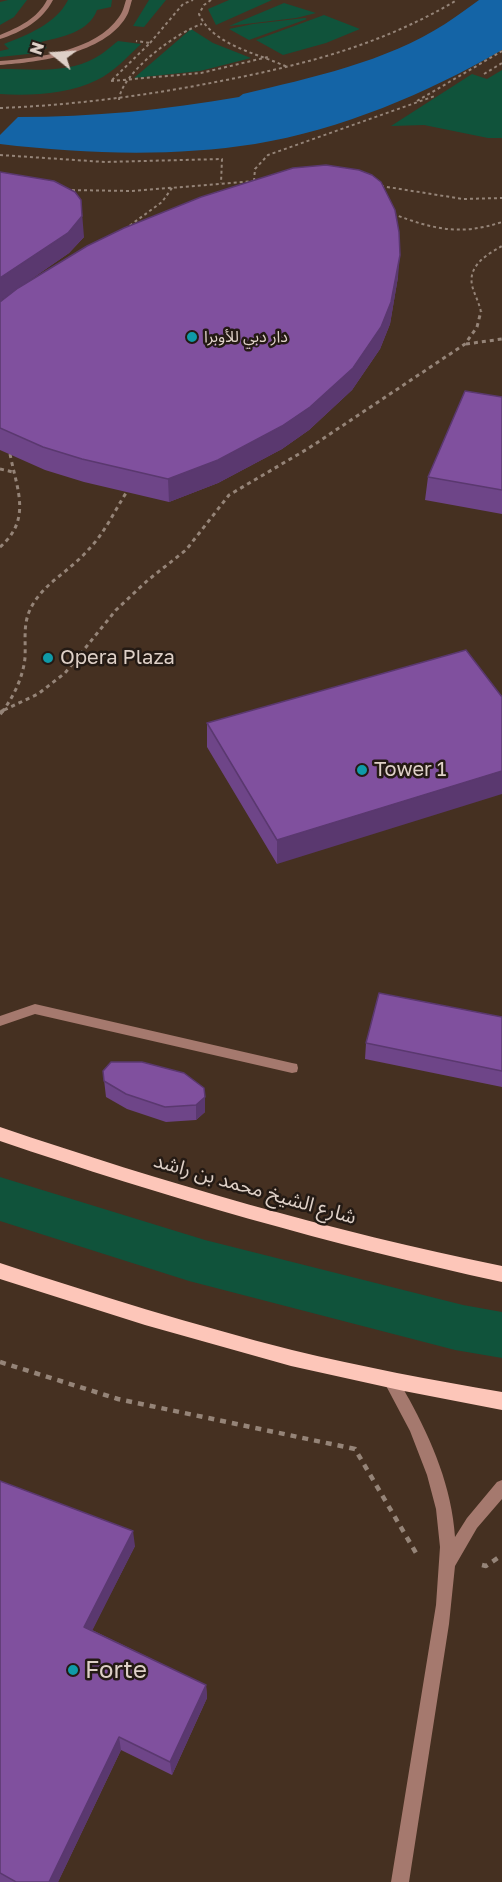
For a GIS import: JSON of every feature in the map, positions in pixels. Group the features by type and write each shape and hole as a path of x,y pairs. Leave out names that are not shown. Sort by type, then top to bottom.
{"main road":[{"name":"شارع الشيخ محمد بن راشد","path":"0,1134 192,1196 322,1232 502,1274"},
{"path":"0,1271 121,1310 283,1355 390,1380 502,1401"}],"street":[{"path":"0,37 34,20 47,7 50,0"},
{"path":"0,63 38,59 85,45 102,37 124,18 129,0"},
{"path":"0,1021 35,1009 292,1068"},
{"path":"390,1380 414,1420 432,1464 444,1510 450,1560 419,1768 399,1882"},
{"path":"450,1560 472,1523 502,1487"}],"path":[{"path":"150,43 183,4 193,0"},
{"path":"204,0 210,1"},
{"path":"0,108 72,105 118,100 287,68 349,52 382,40 420,22 457,0"},
{"path":"178,1 183,4"},
{"path":"210,1 199,14 202,24 223,39 268,57 287,68"},
{"path":"118,100 121,88 126,81 190,27 202,24"},
{"path":"409,106 502,51"},
{"path":"142,52 111,81 201,73 268,57"},
{"path":"491,76 484,74 502,63"},
{"path":"254,181 255,169 268,155 435,96"},
{"path":"0,155 105,162 222,159 221,183"},
{"path":"61,189 105,191 264,181"},
{"path":"376,185 454,198 502,198"},
{"path":"119,233 162,202 172,188"},
{"path":"393,214 440,231 479,230 502,222"},
{"path":"3,710 38,694 65,673 116,610 148,580 186,550 229,495 309,448 465,344 476,331 481,317 480,303 470,281 471,272 482,259 502,246"},
{"path":"465,344 502,339"},
{"path":"0,547 18,525 19,513 10,454"},
{"path":"0,469 13,472"},
{"path":"0,714 16,689 22,670 25,624 33,602 44,588 87,551 107,525 126,493"},
{"path":"0,1362 118,1399 355,1449 413,1553 486,1566 502,1555"}],"green space":[{"path":"27,0 14,17 0,25 0,2"},
{"path":"68,0 112,0 111,7 97,10 88,24 74,32 41,42 47,48 28,54 0,57 0,51 9,49 4,44 49,22"},
{"path":"149,0 166,0 144,27 133,26"},
{"path":"229,0 272,0 216,25 208,9"},
{"path":"284,3 316,13 296,18 229,26"},
{"path":"324,15 360,29 326,43 283,55 256,40"},
{"path":"307,19 249,40 229,29 253,24"},
{"path":"191,29 213,43 251,58 200,71 134,78"},
{"path":"118,41 141,44 115,69 86,85 50,93 0,94 0,69 61,69 84,63"},
{"path":"502,70 502,138 488,138 424,125 391,126 472,74 487,79"},
{"path":"0,1177 205,1240 463,1305 502,1312 502,1358 455,1350 189,1281 0,1221"}],"water":[{"path":"479,0 502,0 502,50 414,95 319,129 255,144 192,151 96,152 0,144 0,135 18,117 101,114 211,102 239,97 243,94 347,67 398,49 422,37"}],"building":[{"name":"دار دبي للأوبرا","path":"326,165 359,170 372,175 381,182 395,210 400,255 391,302 381,327 353,368 310,407 282,426 218,460 168,479 82,459 43,447 0,428 0,302 18,288 87,246 124,228 201,197 293,168"},
{"path":"0,172 54,181 75,192 81,200 82,216 68,233 0,278"},
{"path":"465,391 502,397 502,490 428,477"},
{"name":"Tower 1","path":"466,650 502,697 502,771 277,840 207,723"},
{"path":"379,993 502,1017 502,1071 366,1043"},
{"path":"111,1062 142,1062 184,1073 204,1088 205,1097 196,1105 165,1107 126,1094 104,1081 103,1071"},
{"name":"Forte","path":"0,1481 133,1531 84,1627 206,1685 170,1762 119,1737 49,1882 16,1882 0,1873"}],"place":[{"name":"دار دبي للأوبرا","path":"192,337"},
{"name":"Opera Plaza","path":"48,658"},
{"name":"Tower 1","path":"362,770"},
{"name":"Forte","path":"73,1670"}]}
